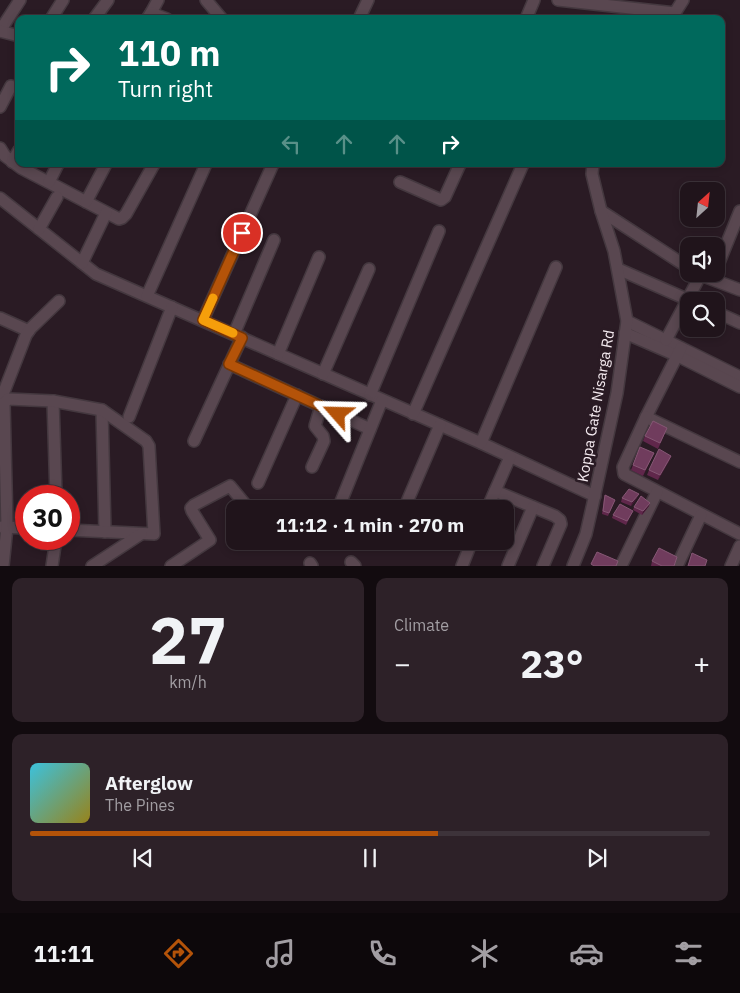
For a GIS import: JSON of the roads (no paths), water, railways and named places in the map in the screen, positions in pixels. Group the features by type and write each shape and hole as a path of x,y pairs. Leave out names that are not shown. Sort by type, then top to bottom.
{"street":[{"path":"15,35 0,31 20,0"},
{"path":"54,15 63,0"},
{"path":"97,15 108,0"},
{"path":"150,15 158,0"},
{"path":"206,0 219,15"},
{"path":"361,15 368,0"},
{"path":"528,15 534,0"},
{"path":"558,0 639,4 670,15"},
{"path":"674,15 682,0"},
{"path":"0,107 11,86"},
{"path":"0,148 5,156 15,164"},
{"path":"12,162 15,157"},
{"path":"21,167 119,219 122,218 133,203 152,167"},
{"path":"49,182 56,167"},
{"path":"86,202 104,167"},
{"path":"147,296 205,167"},
{"path":"203,320 272,167"},
{"path":"400,182 441,200 445,197 455,167"},
{"path":"413,414 522,167"},
{"name":"Koppa Gate Nisarga Rd","path":"573,566 586,534 595,496 617,393 627,321 618,269 601,212 592,174 593,167"},
{"path":"39,229 57,197"},
{"path":"0,198 96,274 482,443 595,496"},
{"path":"601,212 680,262"},
{"path":"82,263 106,213"},
{"path":"725,248 740,213"},
{"path":"370,395 439,231"},
{"path":"194,442 229,364 274,240"},
{"path":"278,354 319,256"},
{"path":"482,443 556,267"},
{"path":"323,374 369,269"},
{"path":"618,269 680,296"},
{"path":"725,281 740,290"},
{"path":"0,402 28,331 59,301"},
{"path":"129,417 172,307"},
{"path":"666,340 680,316"},
{"path":"725,316 740,323"},
{"path":"0,318 28,331"},
{"path":"627,321 666,340 680,352 740,387"},
{"path":"625,333 680,352 740,377"},
{"path":"680,352 646,417 622,471 624,474 657,492 740,534"},
{"path":"229,364 370,429"},
{"path":"258,483 297,395"},
{"path":"3,566 4,403 8,399 53,400 102,410 146,441 149,446 154,534 80,531"},
{"path":"53,400 56,485"},
{"path":"342,500 382,400"},
{"path":"312,467 324,440 315,426 321,406"},
{"path":"102,410 105,532"},
{"path":"646,417 740,462"},
{"path":"408,500 440,426"},
{"path":"491,500 510,457"},
{"path":"171,566 210,540 192,511 191,508 194,505 230,486 242,500"},
{"path":"495,491 560,520 561,524 543,566"},
{"path":"621,566 657,492"},
{"path":"508,566 533,507"},
{"path":"677,566 701,515"},
{"path":"92,566 141,534"},
{"path":"731,566 740,546"},
{"path":"52,566 54,550"},
{"path":"462,566 468,550"}]}
